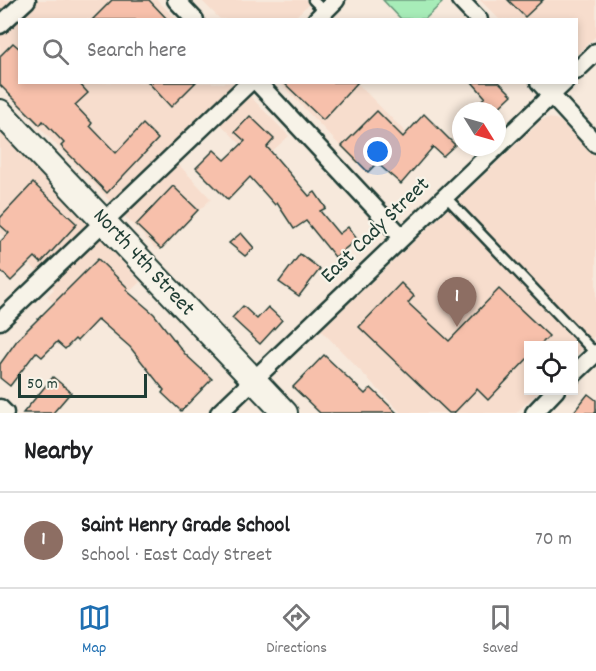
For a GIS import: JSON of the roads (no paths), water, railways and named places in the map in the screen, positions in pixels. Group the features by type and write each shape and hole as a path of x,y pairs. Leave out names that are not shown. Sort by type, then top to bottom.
{"street":[{"path":"0,26 27,0"},
{"path":"176,0 193,18"},
{"path":"460,0 477,18"},
{"path":"578,69 596,52"},
{"path":"0,321 248,84"},
{"path":"259,84 402,237"},
{"path":"541,84 596,144"},
{"name":"East Cady Street","path":"219,413 563,84"},
{"name":"North 4th Street","path":"0,112 285,413"},
{"path":"578,369 596,353"},
{"path":"534,413 551,395"},
{"path":"0,408 4,413"}],"lane":[{"path":"445,196 596,353"}],"place":[{"name":"Saint Henry Grade School","path":"457,327"}]}
